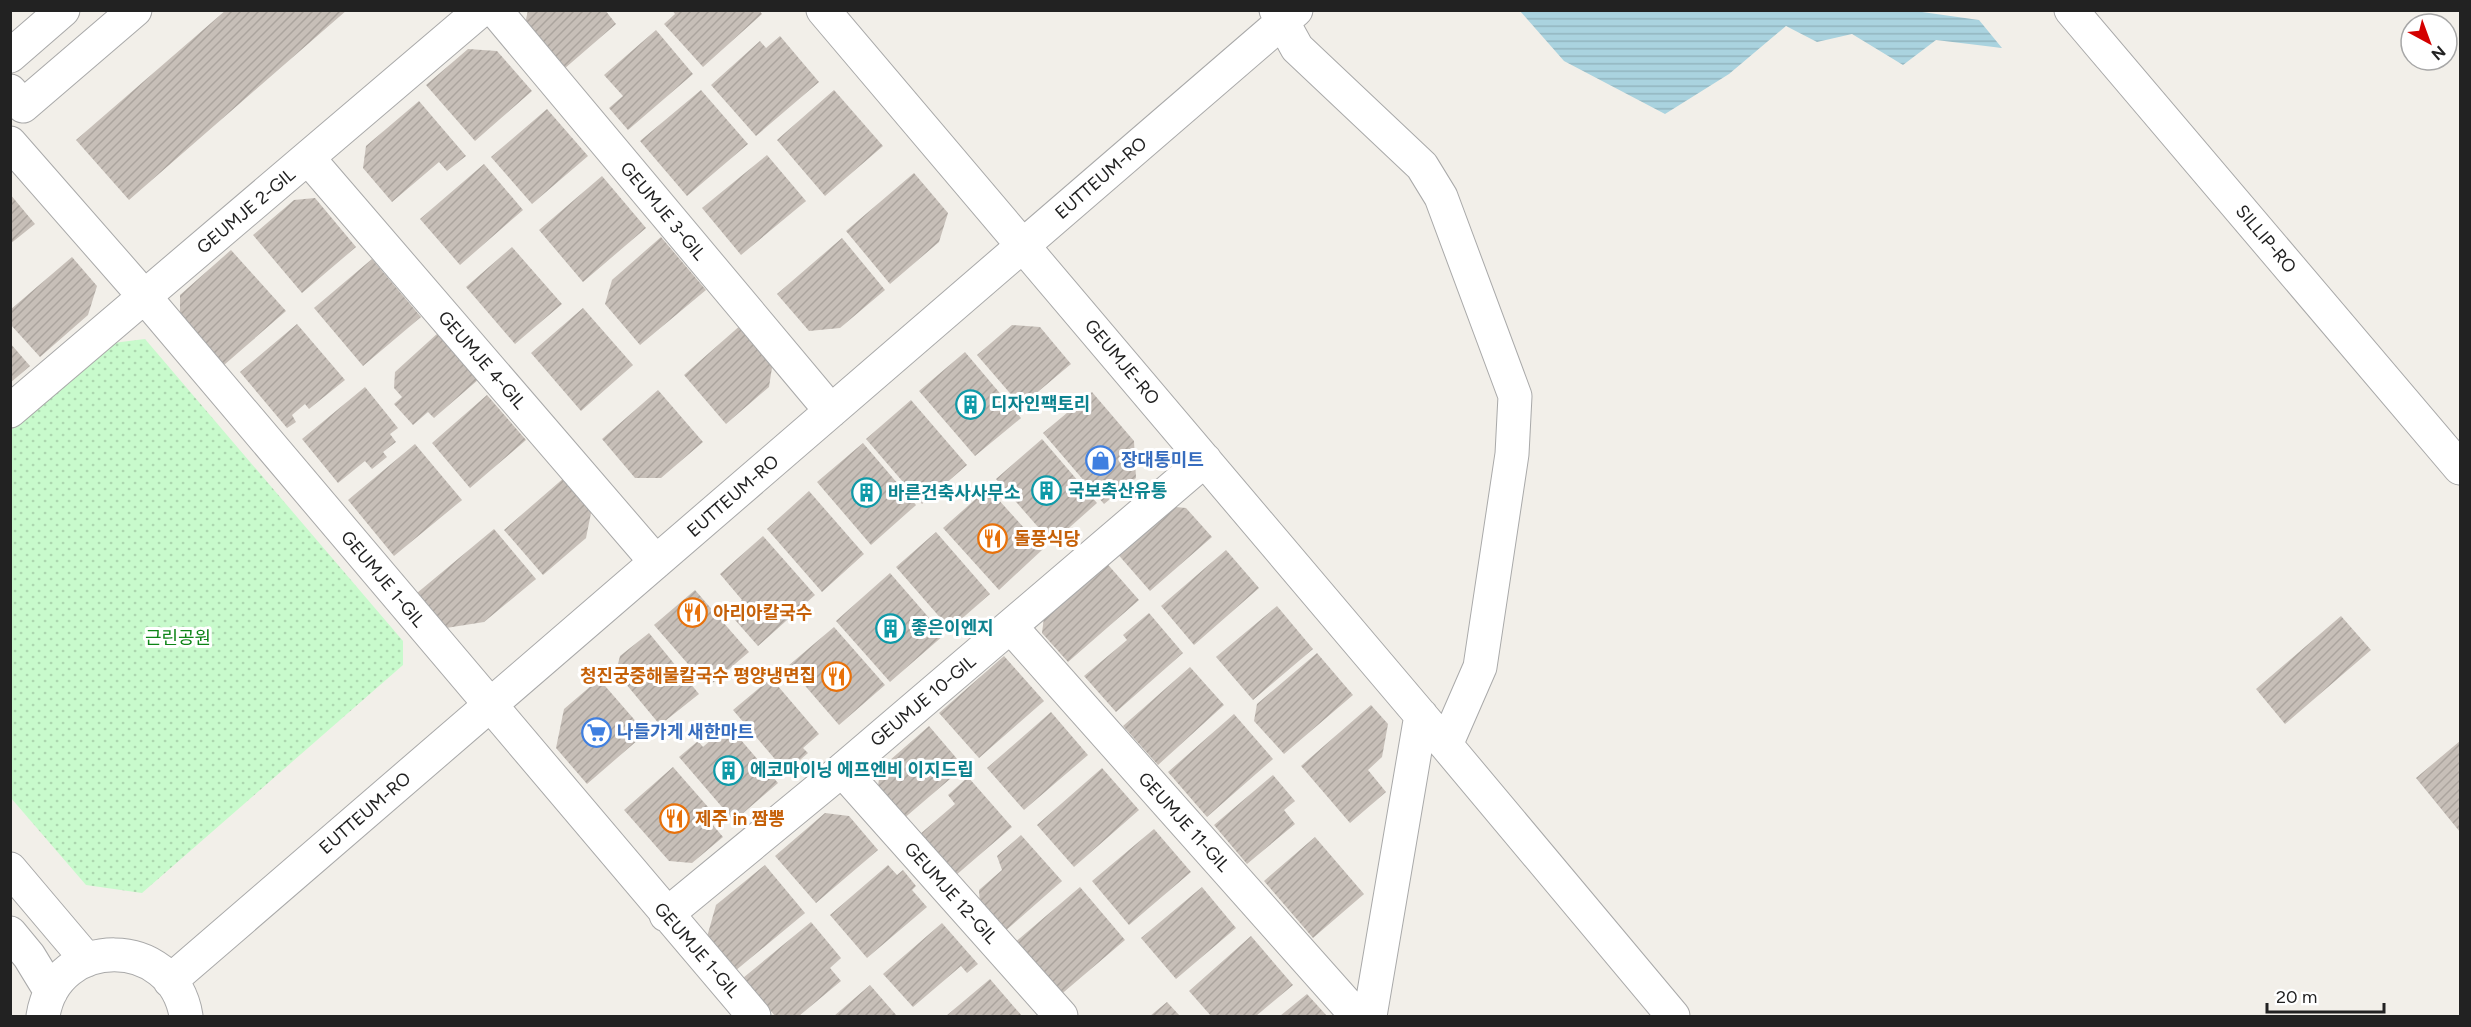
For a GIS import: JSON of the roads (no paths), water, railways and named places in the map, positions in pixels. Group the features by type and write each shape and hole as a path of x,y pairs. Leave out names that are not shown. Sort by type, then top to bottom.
{"street":[{"path":"10,56 63,10"},
{"path":"10,91 23,106 135,10"},
{"name":"GEUMJE 2-GIL","path":"10,411 481,10"},
{"name":"GEUMJE 3-GIL","path":"495,10 831,411"},
{"name":"GEUMJE-RO","path":"823,10 1446,745 1673,1017"},
{"name":"SILLIP-RO","path":"2071,10 2460,468"},
{"path":"1284,15 1297,48 1422,166 1437,189 1515,396 1512,454 1480,667 1446,745"},
{"name":"EUTTEUM-RO","path":"170,981 1023,246 1284,15"},
{"name":"GEUMJE 1-GIL","path":"10,143 144,296 754,1017"},
{"name":"GEUMJE 4-GIL","path":"308,158 656,562"},
{"name":"GEUMJE 10-GIL","path":"666,915 842,770 1205,460"},
{"name":"GEUMJE 11-GIL","path":"1011,627 1358,1017"},
{"path":"1370,1017 1420,715"},
{"name":"GEUMJE 12-GIL","path":"842,770 1061,1017"},
{"path":"10,869 87,960"},
{"path":"10,933 29,956 47,1004"},
{"path":"47,1004 56,982 74,966 96,956 121,954 144,960 164,973 178,991 186,1017"}],"water":[{"path":"1520,11 1915,11 1979,20 2002,48 1936,40 1903,65 1852,34 1817,42 1786,26 1729,74 1665,114 1564,61"}],"place":[{"name":"디자인팩토리","path":"970,404"},
{"name":"장대통미트","path":"1100,460"},
{"name":"국보축산유통","path":"1047,491"},
{"name":"바른건축사사무소","path":"867,493"},
{"name":"돌풍식당","path":"993,539"},
{"name":"아리아칼국수","path":"692,613"},
{"name":"좋은이엔지","path":"890,628"},
{"name":"청진궁중해물칼국수 평양냉면집","path":"837,676"},
{"name":"나들가게 새한마트","path":"596,732"},
{"name":"에코마이닝 에프엔비 이지드립","path":"729,770"},
{"name":"제주 in 짬뽕","path":"674,819"}],"park label":[{"name":"근린공원","path":"178,638"}]}
